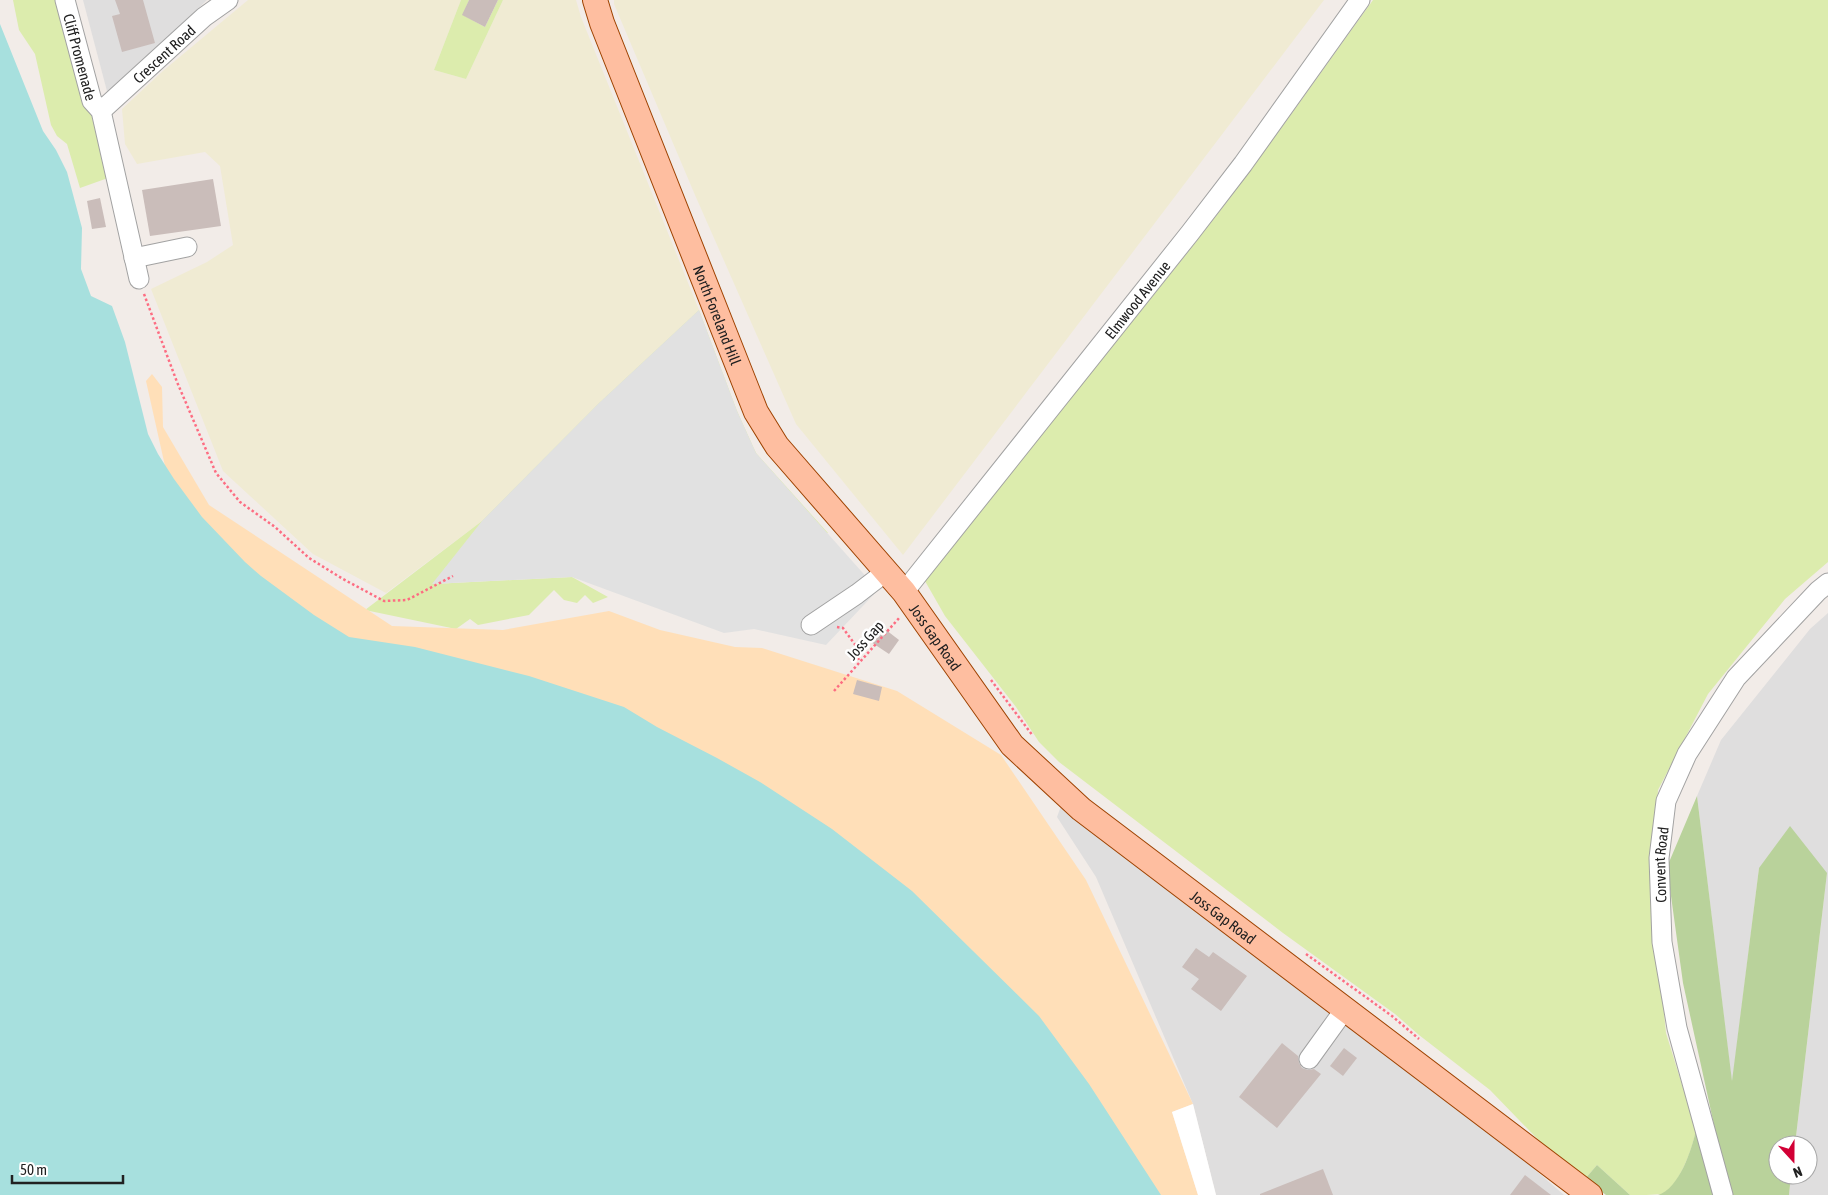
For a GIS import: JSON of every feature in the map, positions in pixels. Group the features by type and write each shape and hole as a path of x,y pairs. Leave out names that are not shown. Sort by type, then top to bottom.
{"main road":[{"name":"North Foreland Hill","path":"595,0 602,23 756,412 777,446 908,598"},
{"name":"Joss Gap Road","path":"908,598 1012,745 1081,809 1590,1195"}],"street":[{"name":"Cliff Promenade","path":"65,0 92,101 101,111 139,278"},
{"name":"Crescent Road","path":"101,111 204,17 228,0"},
{"name":"Elmwood Avenue","path":"908,598 1243,164 1360,0"},
{"path":"134,258 187,247"},
{"path":"811,625 886,571"},
{"name":"Convent Road","path":"1723,1195 1678,1028 1662,942 1659,858 1666,801 1687,754 1736,678 1818,591 1828,583"},
{"path":"1309,1060 1345,1009"}],"path":[{"path":"139,278 177,382 216,474 240,502 275,527 309,558 384,601 407,600 453,576"},
{"name":"Joss Gap","path":"834,691 859,663 908,598"},
{"path":"843,628 856,646 859,663"},
{"path":"988,676 1035,739"},
{"path":"1303,952 1392,1016 1421,1041"}],"shaded area":[{"path":"83,0 207,0 108,95"},
{"path":"248,0 461,0 434,70 466,79 503,0 576,0 581,17 699,310 598,404 482,521 386,593 313,554 223,471 151,289 207,262 233,245 220,166 205,152 137,164 125,144 122,109 164,70"},
{"path":"614,0 1324,0 903,555 796,424 695,195 614,4"},
{"path":"699,310 737,411 756,453 878,590 826,645 754,629 724,633 572,577 432,584 482,521 598,404"},
{"path":"1828,613 1828,1195 1789,1195 1790,1185 1818,1185 1818,1135 1796,1135 1827,873 1759,868 1732,1084 1697,796 1721,740 1810,629"},
{"path":"1061,806 1533,1168 1564,1195 1216,1195 1193,1104 1096,877 1057,817"}],"green space":[{"path":"13,0 61,0 108,178 80,188 67,144 57,136 51,125 35,54 19,30"},
{"path":"461,0 469,0 463,15 485,27 498,0 503,0 466,79 434,70"},
{"path":"1373,0 1828,0 1828,562 1785,599 1708,694 1658,790 1654,859 1657,943 1666,1033 1696,1130 1684,1166 1674,1183 1662,1194 1630,1195 1597,1165 1585,1179 1554,1156 1490,1090 1395,1014 1283,933 1059,762 1039,742 1016,707 945,616 925,581 1192,247"},
{"path":"699,310 737,411 756,453 828,533 607,550 433,584 572,577 608,597 593,603 585,595 577,603 564,600 554,590 529,615 478,625 470,619 456,629 365,610 482,521 598,404"},
{"path":"1697,796 1732,1081 1759,868 1790,826 1827,873 1796,1135 1768,1135 1768,1185 1790,1185 1789,1195 1733,1195 1716,1134 1683,983 1667,867"},
{"path":"1696,1130 1716,1195 1658,1195 1672,1185 1678,1177 1688,1157"},
{"path":"1597,1165 1630,1195 1606,1195 1585,1179"}],"sand":[{"path":"152,374 162,387 163,427 209,505 392,626 503,630 609,611 660,630 735,647 762,648 897,691 1001,755 1086,880 1193,1104 1172,1112 1198,1195 1132,1195 328,635 222,554 165,466 146,381"}],"water":[{"path":"0,24 43,131 56,150 67,172 82,228 81,269 91,296 112,306 125,342 148,434 174,479 202,517 245,562 314,615 349,637 415,647 529,676 624,707 657,727 760,782 832,829 912,891 1039,1016 1089,1084 1161,1195 0,1195"}],"pier":[{"path":"1193,1104 1216,1195 1198,1195 1172,1112"}],"building":[{"path":"115,0 143,0 155,43 122,52 112,16 120,14"},
{"path":"469,0 498,0 485,27 462,15"},
{"path":"213,179 221,226 150,236 142,190"},
{"path":"100,198 106,227 92,229 87,201"},
{"path":"877,623 899,640 889,654 865,638"},
{"path":"857,680 882,687 879,701 853,694"},
{"path":"1196,948 1209,957 1213,952 1247,976 1221,1011 1191,989 1199,979 1182,967"},
{"path":"1282,1043 1298,1056 1302,1068 1314,1069 1321,1074 1277,1128 1239,1097"},
{"path":"1344,1048 1357,1058 1343,1076 1330,1066"},
{"path":"1323,1169 1333,1195 1260,1195 1260,1194"},
{"path":"1525,1175 1551,1195 1510,1195"}]}
